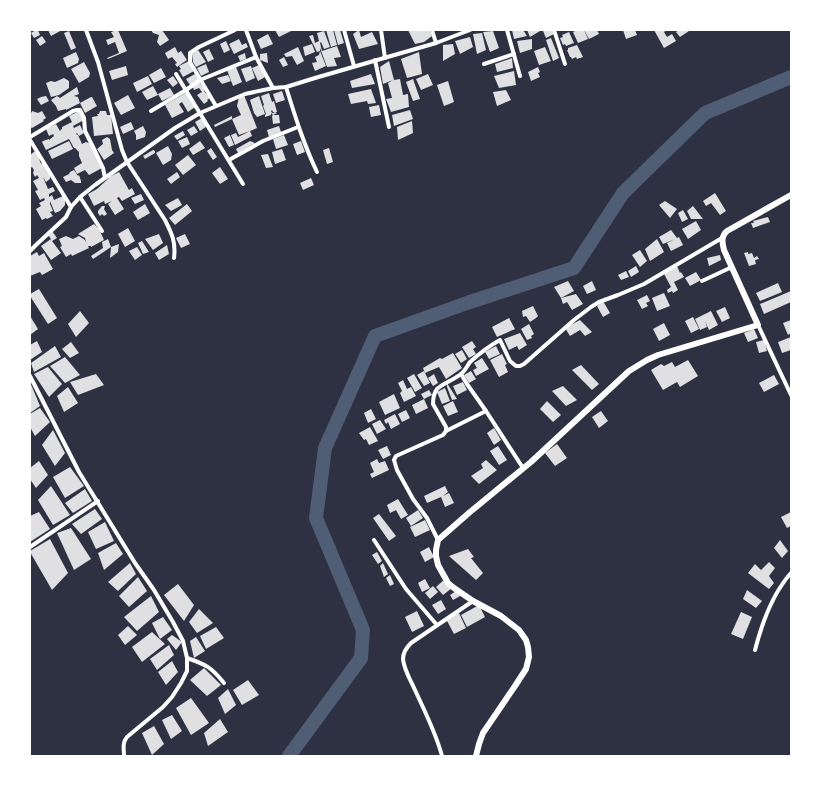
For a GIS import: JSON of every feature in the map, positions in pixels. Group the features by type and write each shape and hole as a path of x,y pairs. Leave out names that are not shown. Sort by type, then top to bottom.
{"main road":[{"path":"476,756 483,733 526,668 529,657 528,647 523,634 519,630 501,616 473,601 448,582 438,565 436,550 438,540 523,468 629,371 658,356 758,325 724,250 722,238 727,230 791,195"}],"street":[{"path":"86,30 98,62 122,150 127,162 170,230 174,240 174,258"},
{"path":"216,106 190,62 190,53 234,30"},
{"path":"246,30 256,57 273,88"},
{"path":"344,30 354,66"},
{"path":"381,30 385,58"},
{"path":"432,30 436,43"},
{"path":"30,251 66,217 80,197 127,162 200,113 245,94 273,88 286,87 436,43 470,30"},
{"path":"507,30 520,76"},
{"path":"554,30 565,64"},
{"path":"484,64 514,54"},
{"path":"151,111 200,80 256,57"},
{"path":"375,60 389,127"},
{"path":"176,74 244,184"},
{"path":"286,87 298,128 317,172"},
{"path":"30,137 73,111 80,110 84,118 84,131 103,168 105,178"},
{"path":"229,160 263,141 298,128"},
{"path":"30,140 72,207"},
{"path":"80,197 102,231"},
{"path":"446,431 446,428 433,404 437,389 461,374 469,364 489,347 500,340 510,361 516,366 520,366 574,320 599,302 644,284 722,238"},
{"path":"702,281 732,267"},
{"path":"758,325 791,395"},
{"path":"461,374 523,468"},
{"path":"30,376 79,472 173,622 183,642 187,658 187,671 181,683 163,707 124,741 124,756"},
{"path":"438,540 427,518 413,499 397,470 394,460 396,456 443,434 446,431 486,411"},
{"path":"30,547 98,501"},
{"path":"374,540 406,589 437,625"},
{"path":"755,650 761,627 772,603 791,573"},
{"path":"442,756 437,740 405,667 403,660 404,655 409,644 473,601"},
{"path":"187,658 209,667 224,683"}],"building":[{"path":"38,30 40,35 34,38 31,33"},
{"path":"48,30 62,30 51,36"},
{"path":"118,30 127,51 108,59 107,58 119,53 115,42 108,45 106,40 114,37 111,32"},
{"path":"151,30 162,30 169,40 160,46 157,42 159,35 153,33"},
{"path":"275,30 293,30 279,37"},
{"path":"326,30 333,30 337,45 331,47"},
{"path":"334,30 340,30 344,43 338,45"},
{"path":"359,30 361,37 372,32 378,44 359,49 353,34"},
{"path":"408,30 430,30 432,36 424,42 415,44"},
{"path":"512,30 523,30 527,36 514,39"},
{"path":"527,30 539,30 540,31 530,37"},
{"path":"552,30 554,34 546,38 543,31"},
{"path":"577,30 584,30 588,39 578,43 573,32"},
{"path":"584,30 597,30 599,34 589,39"},
{"path":"623,30 635,30 637,35 626,39"},
{"path":"654,30 667,30 664,32 667,37 672,34 676,41 664,48"},
{"path":"679,30 689,31 680,37 676,32"},
{"path":"69,31 76,48 71,50 64,33"},
{"path":"324,31 330,47 324,49 321,42 322,51 337,46 341,57 334,58 337,66 327,67 320,48 320,51 317,52 309,36 313,35 315,43 319,41 317,33"},
{"path":"493,31 499,48 490,52 483,32"},
{"path":"569,32 574,43 566,46 565,44 563,45 560,38 563,37 562,35"},
{"path":"482,33 486,50 477,54 473,34"},
{"path":"268,34 273,44 261,49 257,40"},
{"path":"42,36 46,42 40,46 36,40"},
{"path":"470,37 473,47 460,54 455,41"},
{"path":"551,38 559,58 553,61 546,40"},
{"path":"239,39 242,45 246,43 248,47 234,54 229,44"},
{"path":"532,39 532,49 520,53 517,41"},
{"path":"226,41 230,50 224,53 220,44"},
{"path":"312,44 315,52 305,56 303,47"},
{"path":"453,44 455,54 443,61 443,45"},
{"path":"577,45 583,57 577,59 576,57 572,59 567,50 568,48"},
{"path":"175,47 178,53 181,51 187,60 177,67 175,64 177,63 172,57 168,59 165,53"},
{"path":"298,47 304,61 297,65 292,56 286,57 284,54"},
{"path":"545,47 551,61 539,65 534,51"},
{"path":"209,49 214,59 208,62 203,52"},
{"path":"198,50 206,62 196,67 193,62 192,54"},
{"path":"320,51 326,66 315,71 312,63 317,62 315,57 319,55"},
{"path":"76,52 79,59 78,63 67,68 63,58"},
{"path":"419,52 422,74 407,78 401,59"},
{"path":"245,53 246,59 240,61 238,56"},
{"path":"267,53 268,63 260,60 260,54"},
{"path":"284,57 288,65 283,67 279,60"},
{"path":"512,58 513,68 497,72 495,64"},
{"path":"189,61 194,71 183,77 179,70 181,69 179,66"},
{"path":"389,61 394,80 400,79 403,95 408,94 409,107 391,112 386,99 392,98 388,83 393,80 383,84 380,67"},
{"path":"84,62 90,73 89,77 79,83 71,69"},
{"path":"206,64 209,72 201,76 197,68"},
{"path":"259,65 265,77 258,81 252,68"},
{"path":"126,66 128,75 112,80 109,71"},
{"path":"251,66 255,78 246,82 241,69"},
{"path":"236,67 242,82 233,86 227,70"},
{"path":"538,67 540,77 531,81 528,72"},
{"path":"161,68 166,77 154,83 149,75"},
{"path":"514,71 516,85 499,88 494,76"},
{"path":"195,74 199,80 190,85 186,79"},
{"path":"371,74 375,84 352,88 350,81"},
{"path":"428,74 433,85 421,90 416,79"},
{"path":"228,75 231,81 222,84 217,78"},
{"path":"148,76 152,84 137,92 133,83"},
{"path":"173,76 178,83 173,87 167,80"},
{"path":"64,78 69,81 69,88 59,95 51,97 46,83 51,81 55,82"},
{"path":"413,79 420,99 413,101 406,82"},
{"path":"448,81 454,102 444,106 437,85"},
{"path":"199,82 210,98 204,104 197,95 202,92 199,88 194,90 192,86"},
{"path":"153,86 158,95 147,100 142,92"},
{"path":"77,87 79,94 74,96 78,97 80,103 66,110 58,111 51,100 57,96 60,98"},
{"path":"170,88 174,95 162,101 158,94"},
{"path":"371,89 376,103 368,104 367,101 351,104 348,94"},
{"path":"506,90 511,100 497,106 493,92"},
{"path":"282,91 285,100 276,103 273,94"},
{"path":"187,92 195,107 188,112 182,102 179,104 184,112 172,118 165,105"},
{"path":"269,93 272,102 274,101 277,112 275,113 277,113 273,115 271,113 271,115 265,117 266,114 261,96"},
{"path":"128,95 135,108 121,115 114,103"},
{"path":"244,95 257,128 239,135 232,119 241,115 237,106 239,97"},
{"path":"46,96 49,101 41,105 37,99"},
{"path":"259,96 265,114 257,117 254,113 250,100"},
{"path":"91,97 97,106 85,113 80,103"},
{"path":"379,105 381,115 371,117 369,107"},
{"path":"410,110 413,119 394,126 392,115"},
{"path":"32,111 38,113 42,111 46,118 43,120 44,121 32,128 30,127 30,116"},
{"path":"79,111 84,120 73,126 74,128 80,125 84,133 79,136 77,133 76,134 78,135 82,144 86,142 91,144 102,168 89,175 85,170 77,174 74,168 82,163 79,152 74,148 69,139 46,150 42,142 49,140 54,136 53,134 49,136 46,129 56,124 60,131 61,131 60,130 62,127 72,122 69,116"},
{"path":"100,111 106,111 107,115 111,115 113,134 94,136 92,117 98,116 97,114 99,114"},
{"path":"273,115 279,115 280,123 273,124"},
{"path":"232,116 232,119 215,127 214,125"},
{"path":"202,118 207,126 200,131 195,122"},
{"path":"412,121 413,133 398,140 397,127"},
{"path":"131,122 134,129 123,134 120,127"},
{"path":"143,126 146,132 145,137 136,140 134,131"},
{"path":"194,126 198,132 191,136 187,130"},
{"path":"279,126 281,132 269,137 267,130"},
{"path":"183,131 185,135 177,140 174,136"},
{"path":"250,131 252,136 235,145 231,135 236,133 238,137"},
{"path":"230,135 234,145 229,147 224,138"},
{"path":"284,135 288,145 276,149 273,139"},
{"path":"107,137 110,139 114,153 104,160 97,149 103,144 102,140"},
{"path":"187,137 190,144 182,148 178,141"},
{"path":"69,141 73,149 52,159 48,151"},
{"path":"200,141 205,148 193,155 189,149"},
{"path":"250,141 255,143 238,153 236,149"},
{"path":"301,141 305,152 297,155 293,144"},
{"path":"168,146 172,154 171,160 163,165 156,153"},
{"path":"211,148 217,157 213,160 207,151"},
{"path":"329,148 333,162 327,164 323,150"},
{"path":"282,149 286,160 275,164 272,152"},
{"path":"153,150 155,153 145,159 143,156"},
{"path":"35,151 40,162 42,164 45,163 52,176 46,182 43,177 48,189 53,187 55,191 49,194 49,197 52,195 54,200 63,196 65,199 65,205 60,211 55,213 50,201 53,211 50,212 53,216 42,220 36,209 41,206 39,203 45,200 44,198 40,200 35,191 38,190 33,181 39,178 37,175 35,177 33,173 34,170 32,167 30,168 30,155"},
{"path":"268,154 273,167 266,168 261,155"},
{"path":"188,155 196,165 183,175 175,165"},
{"path":"220,167 228,179 220,184 212,173"},
{"path":"74,170 78,176 79,175 81,183 75,183 71,180 66,182 63,177"},
{"path":"119,172 129,190 132,188 135,194 122,201 119,197 117,198 124,209 115,215 108,204 112,201 105,204 104,201 94,206 88,194 97,189 109,177"},
{"path":"177,172 180,177 171,184 167,179"},
{"path":"311,178 314,185 303,190 300,183"},
{"path":"715,193 726,211 720,215 711,203 706,206 703,201"},
{"path":"141,194 144,200 135,204 131,198"},
{"path":"178,198 182,205 171,211 165,205"},
{"path":"665,201 677,209 670,218 659,205"},
{"path":"145,204 150,213 138,220 133,212"},
{"path":"187,204 192,211 175,225 169,218"},
{"path":"102,206 105,206 104,209 107,214 104,216 102,214 100,216 98,211"},
{"path":"693,206 703,219 691,219 687,211"},
{"path":"683,210 688,219 682,222 678,213"},
{"path":"768,217 770,222 753,228 751,223 754,223 753,221"},
{"path":"696,221 701,230 688,239 682,229"},
{"path":"94,224 99,229 104,240 91,247 87,246 85,238 78,234"},
{"path":"128,228 135,241 125,247 118,234"},
{"path":"671,230 677,238 679,237 683,245 671,251 667,243 675,239 663,244 659,237"},
{"path":"52,231 57,238 52,241 61,253 51,260 41,246 51,239 48,235"},
{"path":"159,234 163,243 153,250 145,239"},
{"path":"185,234 190,244 181,248 176,238"},
{"path":"66,236 73,239 79,236 85,240 89,248 72,256 71,254 66,257 60,247 62,246 59,239"},
{"path":"108,239 111,247 93,259 91,256 103,248 102,242"},
{"path":"657,239 664,252 650,261 645,249"},
{"path":"142,241 149,252 143,254 138,243"},
{"path":"119,244 118,252 110,258 111,247"},
{"path":"167,245 169,254 159,260 155,253"},
{"path":"137,247 142,255 135,260 129,251"},
{"path":"640,250 647,261 640,267 632,255"},
{"path":"37,252 39,256 44,253 53,269 42,275 40,272 30,276 30,256"},
{"path":"748,252 748,254 752,253 754,258 757,256 759,259 755,260 756,264 749,266 744,253"},
{"path":"720,255 721,260 709,266 707,258"},
{"path":"636,266 639,272 631,277 628,271"},
{"path":"677,266 680,273 681,272 684,277 674,282 678,290 673,293 672,291 668,293 667,290 671,287 663,272"},
{"path":"626,271 629,277 621,280 618,275"},
{"path":"696,272 701,280 690,286 685,278"},
{"path":"568,281 574,291 561,298 554,287"},
{"path":"592,281 596,290 587,294 583,286"},
{"path":"778,283 782,292 760,301 756,293"},
{"path":"39,289 57,318 48,324 30,296 30,294"},
{"path":"791,291 791,302 764,314 760,304"},
{"path":"664,293 670,306 657,311 652,298"},
{"path":"576,294 583,304 572,310 567,302 563,304 561,298"},
{"path":"647,295 650,301 646,303 648,306 642,309 637,300"},
{"path":"603,301 610,313 603,317 597,306"},
{"path":"533,306 538,316 530,322 526,316 523,317 522,311"},
{"path":"725,307 730,318 722,322 716,311"},
{"path":"80,311 89,323 76,337 68,324"},
{"path":"711,311 718,325 709,330 705,321 707,327 700,330 695,319"},
{"path":"30,316 38,329 30,335"},
{"path":"693,317 699,329 691,333 685,321"},
{"path":"509,318 515,329 497,337 492,327"},
{"path":"580,320 592,332 585,336 580,330 570,336 565,328"},
{"path":"791,320 791,333 788,335 783,323"},
{"path":"664,323 670,335 659,341 653,329"},
{"path":"529,324 534,334 531,336 532,338 527,340 521,329"},
{"path":"754,329 758,338 748,342 744,333"},
{"path":"520,333 527,345 519,350 517,346 509,350 504,339"},
{"path":"791,337 791,350 782,353 778,342"},
{"path":"764,340 767,351 759,353 756,342"},
{"path":"37,341 42,352 30,360 30,345"},
{"path":"472,341 476,347 473,349 476,354 469,358 462,347"},
{"path":"71,342 79,353 70,358 62,349"},
{"path":"55,346 61,357 34,372 31,363"},
{"path":"496,346 500,354 489,359 485,352"},
{"path":"462,350 467,359 461,363 455,354"},
{"path":"453,353 462,368 446,379 439,367 425,373 423,368 440,358 442,359"},
{"path":"502,354 507,364 505,365 508,372 499,377 490,360"},
{"path":"65,357 80,375 65,383 50,366"},
{"path":"482,358 489,369 476,376 473,370 477,368 474,363"},
{"path":"688,360 698,376 680,387 677,382 663,390 651,370 661,364 664,366 672,362 675,367"},
{"path":"581,365 599,384 592,390 572,370"},
{"path":"48,367 62,384 49,397 34,374"},
{"path":"424,371 430,383 424,386 417,375"},
{"path":"471,371 476,379 469,383 464,375"},
{"path":"96,374 104,385 78,395 70,382"},
{"path":"414,374 422,388 415,392 407,378"},
{"path":"434,374 438,383 433,386 428,378"},
{"path":"774,375 779,384 764,392 759,383"},
{"path":"403,380 407,389 411,387 416,396 404,402 400,393 402,391 398,383"},
{"path":"30,382 40,406 30,413"},
{"path":"463,382 467,390 457,395 453,386"},
{"path":"447,383 457,399 452,400"},
{"path":"563,386 577,400 566,406 552,391"},
{"path":"68,387 78,403 64,412 57,396"},
{"path":"445,388 450,401 442,404 437,392"},
{"path":"429,390 432,395 424,399 421,394"},
{"path":"394,394 400,408 385,415 379,402"},
{"path":"424,399 428,408 416,414 412,405"},
{"path":"453,401 458,412 448,416 443,406"},
{"path":"547,401 561,415 553,422 540,409"},
{"path":"40,408 50,422 35,436 30,427 30,414"},
{"path":"371,409 376,419 368,423 364,413"},
{"path":"406,410 410,418 402,422 398,414"},
{"path":"601,411 608,421 599,428 592,417"},
{"path":"395,414 400,424 391,429 388,422 386,424 384,420"},
{"path":"380,420 386,429 377,434 372,424"},
{"path":"370,427 378,441 369,445 366,439 364,440 359,433"},
{"path":"494,428 501,440 494,445 487,433"},
{"path":"53,430 65,453 55,466 42,445"},
{"path":"557,444 567,458 555,466 545,453"},
{"path":"387,446 391,455 383,459 378,450"},
{"path":"498,446 507,460 499,465 490,451"},
{"path":"377,459 379,463 385,461 389,470 372,478 370,474 374,472 370,463"},
{"path":"486,460 497,470 479,484 471,476 483,468 481,464"},
{"path":"39,461 48,475 36,488 30,479 30,468"},
{"path":"70,467 84,486 65,498 53,477"},
{"path":"51,486 70,515 53,525 38,500"},
{"path":"445,486 448,492 443,496 449,493 454,503 445,507 441,497 427,503 424,496"},
{"path":"85,489 92,501 73,513 65,503"},
{"path":"398,499 408,515 401,519 396,510 390,513 387,505"},
{"path":"95,509 102,519 81,534 72,524"},
{"path":"418,510 423,518 411,526 406,518"},
{"path":"39,512 50,529 30,542 30,516"},
{"path":"791,512 791,526 787,528 781,517"},
{"path":"379,514 396,536 389,541 373,518"},
{"path":"425,520 430,530 415,537 410,527"},
{"path":"105,522 114,541 96,549 88,532"},
{"path":"71,528 91,559 74,570 57,533"},
{"path":"50,539 68,573 52,590 30,552"},
{"path":"780,540 788,551 782,558 774,548"},
{"path":"116,543 123,554 104,570 98,553"},
{"path":"429,547 434,557 425,562 420,552"},
{"path":"468,549 474,557 471,558 483,573 476,580 449,556"},
{"path":"377,552 382,561 378,564 372,555"},
{"path":"769,562 775,568 769,576 774,583 769,589 748,573 755,564 761,570"},
{"path":"130,563 136,574 118,591 108,582"},
{"path":"383,563 388,574 384,577 380,566"},
{"path":"390,575 394,584 390,586 386,578"},
{"path":"138,577 147,591 129,607 119,596"},
{"path":"425,579 430,588 422,592 418,583"},
{"path":"445,579 452,588 443,595 436,587"},
{"path":"178,584 194,605 184,621 164,595"},
{"path":"433,586 438,592 430,599 425,593"},
{"path":"747,590 762,601 756,608 743,599"},
{"path":"456,591 460,596 453,600 450,595"},
{"path":"151,596 159,612 137,631 124,617"},
{"path":"441,600 446,609 438,614 432,605"},
{"path":"479,605 485,617 467,627 461,615"},
{"path":"199,609 213,623 197,633 189,622"},
{"path":"417,611 424,626 412,632 405,617"},
{"path":"741,612 752,617 743,639 731,634"},
{"path":"459,613 466,628 454,634 446,619"},
{"path":"163,617 172,630 160,639 152,623"},
{"path":"128,626 137,635 125,645 118,635"},
{"path":"216,627 224,638 206,649 200,636"},
{"path":"152,632 165,644 142,662 132,647"},
{"path":"172,635 182,642 176,650 167,639"},
{"path":"196,637 205,651 194,658 190,641"},
{"path":"169,645 174,655 157,670 150,659"},
{"path":"172,661 178,672 166,685 158,672"},
{"path":"204,668 221,685 207,696 190,680"},
{"path":"248,680 259,695 242,705 233,690"},
{"path":"228,689 236,705 225,714 218,698"},
{"path":"191,698 209,723 191,735 176,708"},
{"path":"172,715 182,731 171,739 162,720"},
{"path":"220,719 228,732 208,746 204,733"},
{"path":"154,726 164,744 152,755 142,733"}],"waterway":[{"path":"289,756 361,658 363,630 316,518 325,448 375,336 467,303 574,268 623,193 705,113 791,77"}]}
